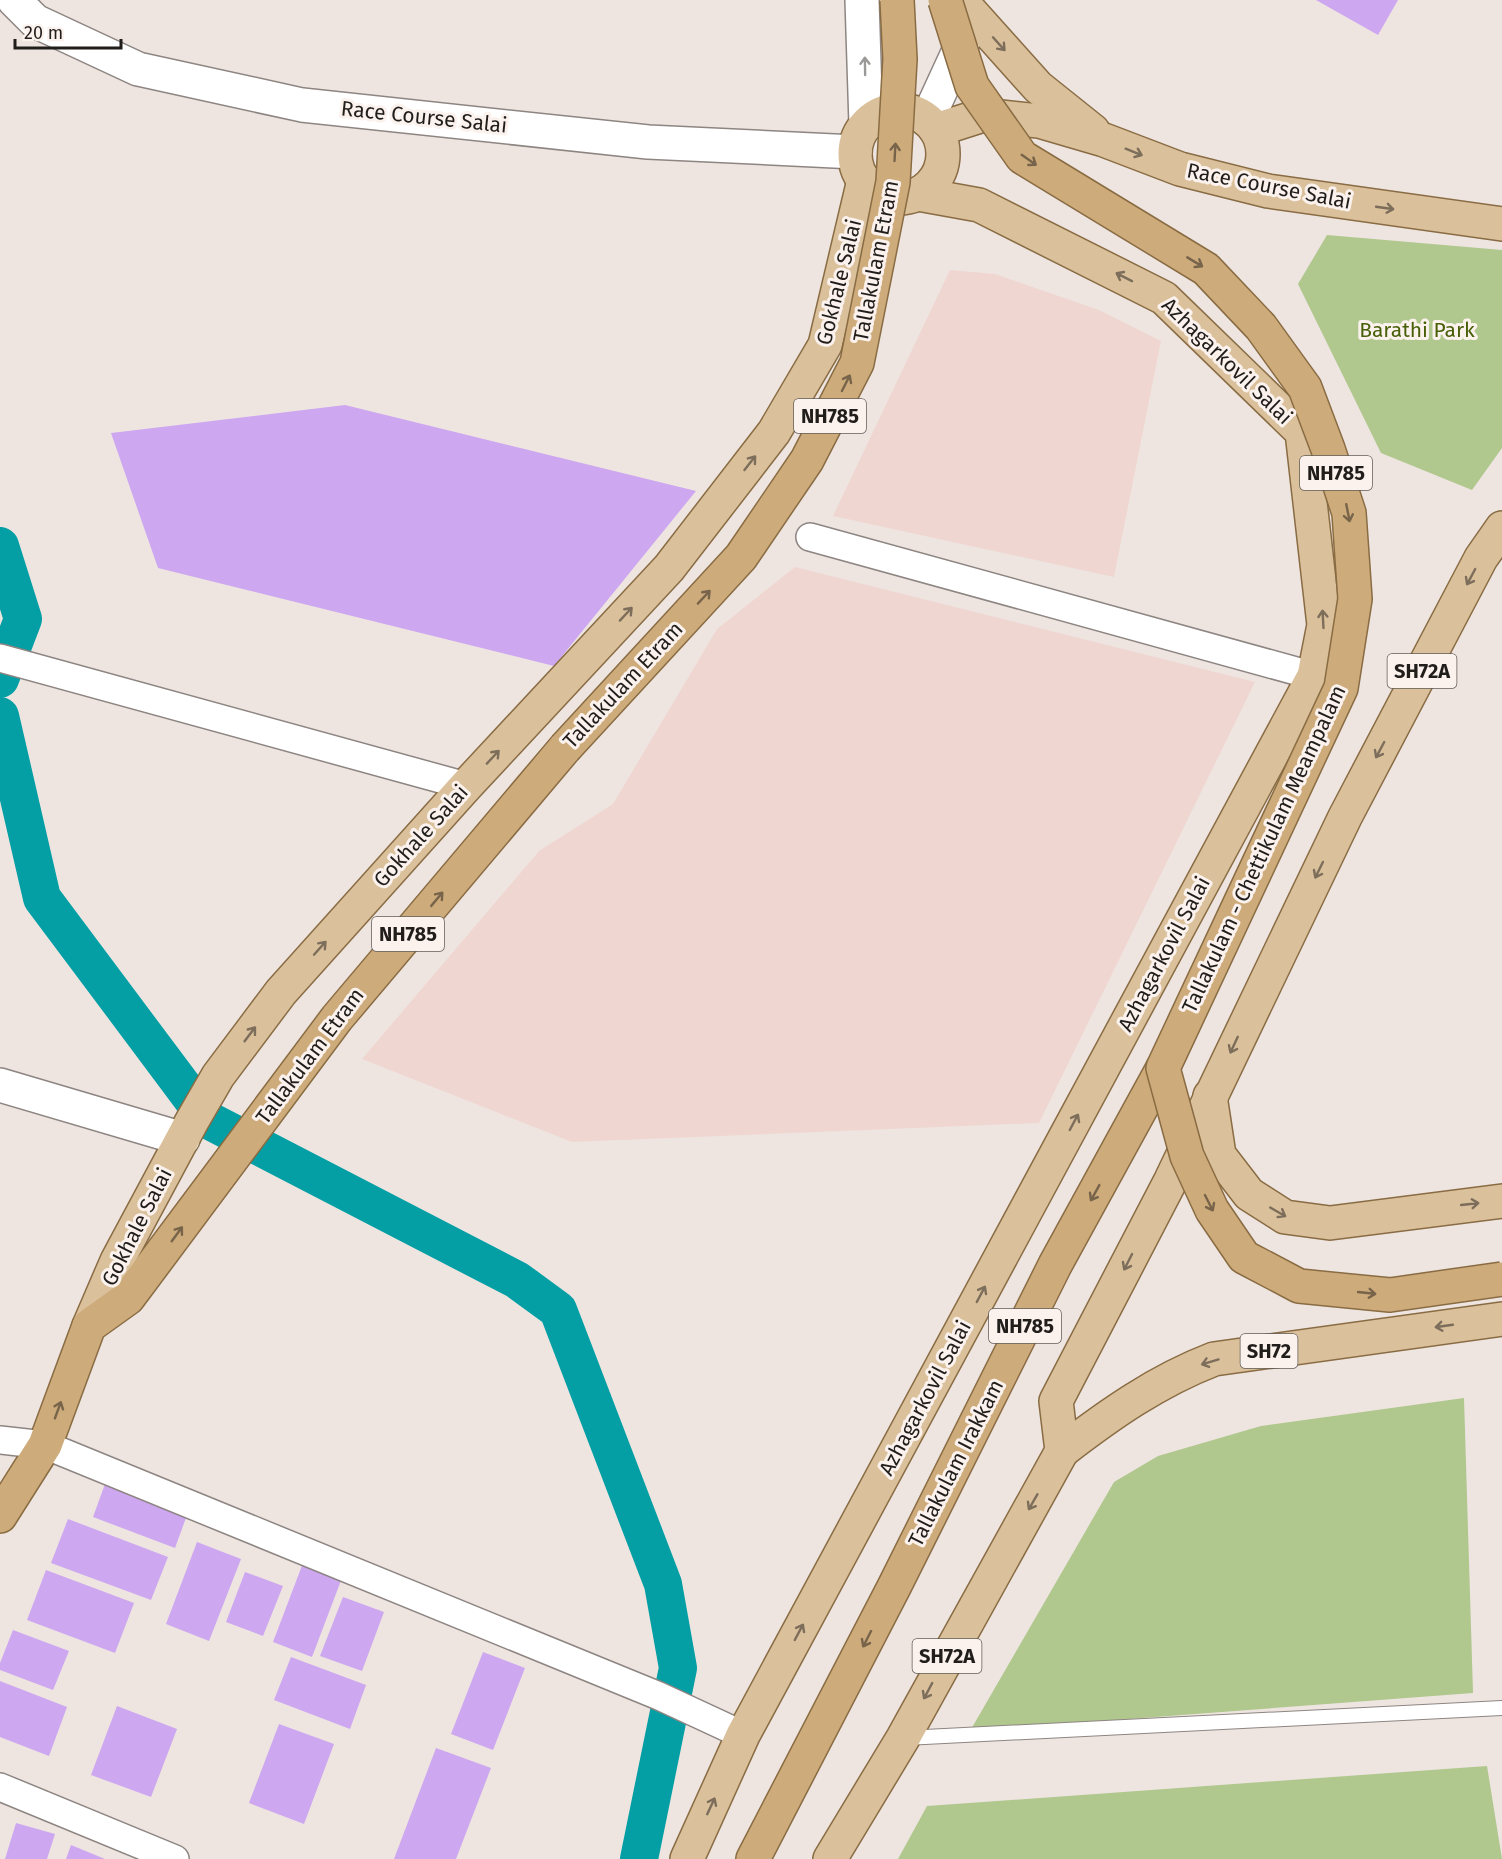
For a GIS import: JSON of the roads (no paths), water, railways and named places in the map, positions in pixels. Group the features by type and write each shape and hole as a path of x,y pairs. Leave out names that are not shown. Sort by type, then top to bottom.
{"highway":[{"name":"Tallakulam Etram","path":"89,1326 119,1307 142,1281 337,1018 565,748 741,557 807,460 857,363 893,182 900,59 897,0"},
{"name":"Tallakulam - Chettikulam Meampalam","path":"945,0 972,86 1023,157 1206,269 1261,327 1305,388 1349,513 1355,599 1341,688 1163,1068"},
{"path":"1163,1068 1186,1156 1212,1210 1244,1257 1299,1287 1390,1295 1502,1279"},
{"name":"Tallakulam Irakkam","path":"753,1859 894,1587 1055,1265 1163,1068"},
{"name":"Gokhale Salai","path":"0,1516 45,1445 89,1326"}],"main road":[{"path":"960,0 1038,87 1104,140"},
{"path":"896,110 915,112 932,125 942,143 941,165 931,185 918,194 904,198 889,196 875,190 862,152 876,116 896,110"},
{"name":"Race Course Salai","path":"932,125 983,115 1039,121 1104,140 1179,170 1268,190 1502,224"},
{"name":"Gokhale Salai","path":"89,1326 117,1261 218,1076 281,992 466,786 669,568 774,432 825,345 862,152"},
{"name":"Azhagarkovil Salai","path":"687,1859 743,1735 1314,676 1324,625 1302,432 1164,298 980,205 918,194"},
{"name":"SH72A","path":"830,1859 903,1738 1062,1451 1056,1401 1171,1180 1345,817 1481,558 1502,528"},
{"path":"1210,1096 1219,1155 1249,1194 1285,1217 1330,1222 1502,1201"},
{"name":"SH72","path":"1062,1451 1116,1409 1179,1372 1214,1359 1502,1319"}],"street":[{"name":"Race Course Salai","path":"14,0 35,21 138,69 302,105 648,142 862,152"},
{"path":"862,0 862,152"},
{"path":"932,125 963,42 960,0"},
{"path":"810,537 1314,676"},
{"path":"0,657 466,786"},
{"path":"0,1085 187,1130"},
{"path":"0,1440 45,1445 659,1696 743,1735"},
{"path":"0,1787 175,1859"}],"lane":[{"path":"903,1738 1502,1707"}],"waterway":[{"path":"0,546 23,619 0,679"},
{"path":"0,716 42,898 208,1120 517,1280 558,1310 663,1584 678,1668 639,1859"}],"park label":[{"name":"Barathi Park","path":"1417,330"}]}
